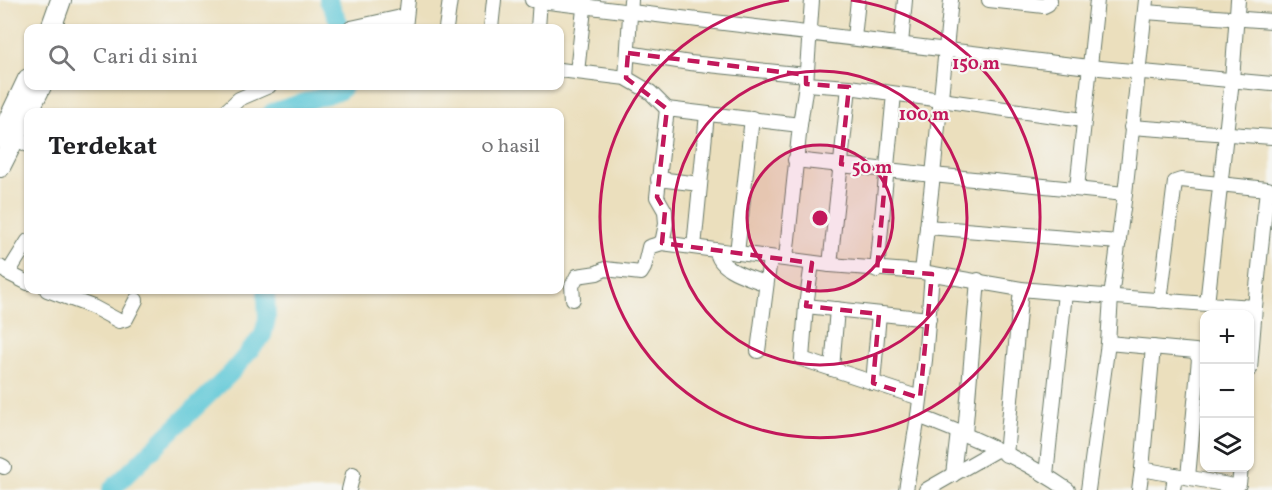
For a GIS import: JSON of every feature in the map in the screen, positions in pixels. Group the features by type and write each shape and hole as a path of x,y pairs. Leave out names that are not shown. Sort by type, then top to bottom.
{"highway":[{"path":"52,24 61,0"},
{"path":"66,24 75,0"},
{"path":"0,167 24,90"},
{"path":"26,108 38,90"},
{"path":"10,133 24,112"}],"street":[{"path":"385,24 405,22 408,0"},
{"path":"447,24 450,0"},
{"path":"491,24 494,0"},
{"path":"532,0 631,5 809,34 1089,67 1272,84"},
{"path":"538,24 540,0"},
{"path":"786,258 795,160 806,80 812,0"},
{"path":"854,38 858,0"},
{"path":"902,44 905,0"},
{"path":"906,490 918,416 929,319 927,227 951,0"},
{"path":"989,0 1044,6 1050,0"},
{"path":"1077,188 1097,0"},
{"path":"1186,15 1188,0"},
{"path":"1207,304 1232,80 1238,0"},
{"path":"577,72 585,3"},
{"path":"626,78 631,5"},
{"path":"1088,490 1125,194 1145,6 1186,15 1272,21"},
{"path":"628,53 894,94 1083,120"},
{"path":"564,70 626,78 650,92 667,109 800,125"},
{"path":"830,265 849,87"},
{"path":"229,108 239,99 259,90"},
{"path":"877,270 894,94"},
{"path":"662,243 666,219 665,211 657,197 667,109"},
{"path":"694,247 707,114"},
{"path":"737,253 752,118"},
{"path":"1131,127 1272,137"},
{"path":"795,160 1125,194"},
{"path":"658,179 700,184"},
{"path":"1160,301 1175,182 1181,180 1270,189 1250,364"},
{"path":"927,227 1119,242"},
{"path":"568,288 577,276 603,270 641,273 649,247 662,243 812,263 927,273 1021,289 1255,307"},
{"path":"24,246 4,270 24,281"},
{"path":"717,251 718,258 726,267 766,284"},
{"path":"758,351 770,258"},
{"path":"812,263 802,358 920,399"},
{"path":"952,474 962,433 978,280"},
{"path":"1001,452 1021,289"},
{"path":"1046,475 1065,293"},
{"path":"62,294 119,321 126,319 136,300"},
{"path":"806,306 929,319"},
{"path":"832,369 837,309"},
{"path":"873,383 879,314"},
{"path":"1107,343 1194,351 1199,359 1181,476 1173,490"},
{"path":"1139,490 1153,347"},
{"path":"918,416 962,433 1001,452 1046,475 1068,490"},
{"path":"926,490 952,474 1001,452"},
{"path":"1142,469 1236,486 1240,480 1240,472"},
{"path":"349,490 353,474"}],"highlighted area":[{"path":"628,53 806,75 806,84 849,87 841,164 886,170 877,270 932,274 920,398 873,383 879,314 806,306 812,263 662,243 665,211 657,197 667,109 626,78"}],"waterway":[{"path":"328,0 340,24"},
{"path":"285,108 341,90"},
{"path":"111,490 231,373 263,335 267,319 266,294"}]}
